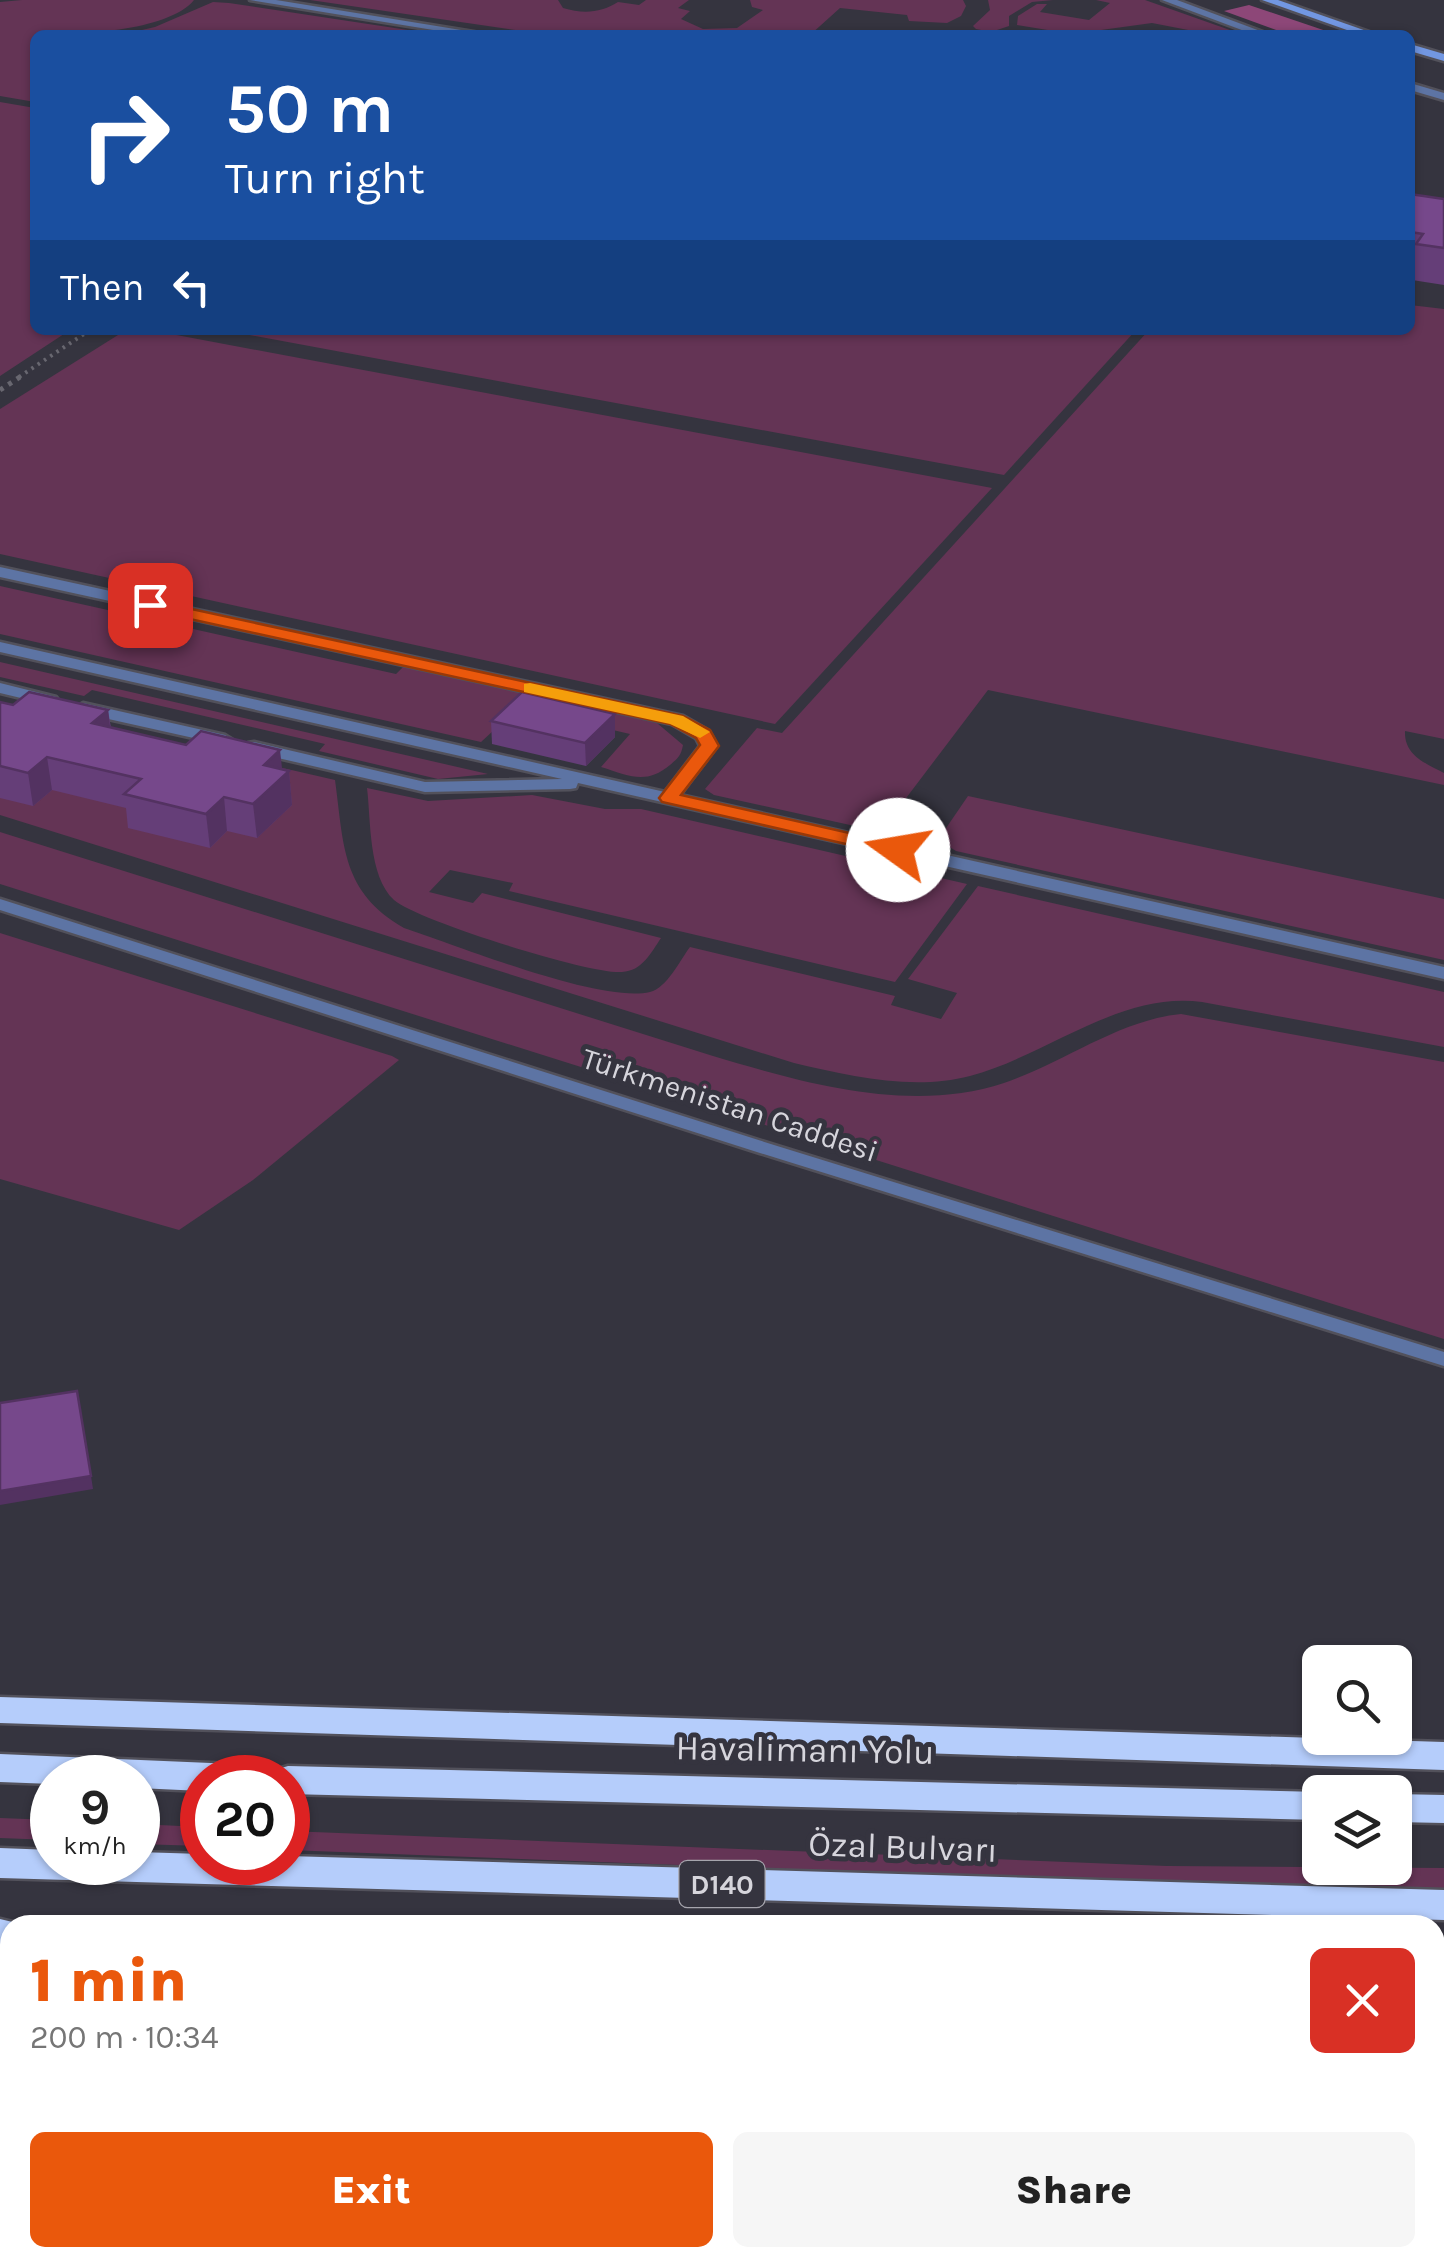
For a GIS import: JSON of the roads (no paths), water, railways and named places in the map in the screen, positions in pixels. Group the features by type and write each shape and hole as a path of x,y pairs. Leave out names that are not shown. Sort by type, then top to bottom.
{"highway":[{"path":"0,1710 1444,1756"},
{"path":"0,1768 180,1776"},
{"name":"Havalimanı Yolu","path":"310,1781 1302,1806"},
{"path":"1412,1808 1444,1809"},
{"name":"Özal Bulvarı","path":"0,1863 1444,1905"}],"street":[{"path":"255,0 453,30"},
{"path":"1166,0 1251,30"},
{"path":"1267,0 1357,30"},
{"path":"1415,49 1444,58"},
{"path":"1415,88 1444,98"},
{"path":"0,572 676,720 703,734 709,746 669,798"},
{"path":"0,647 1444,973"},
{"path":"0,688 425,786 602,783"},
{"name":"Türkmenistan Caddesi","path":"0,904 766,1149 1444,1359"}]}
